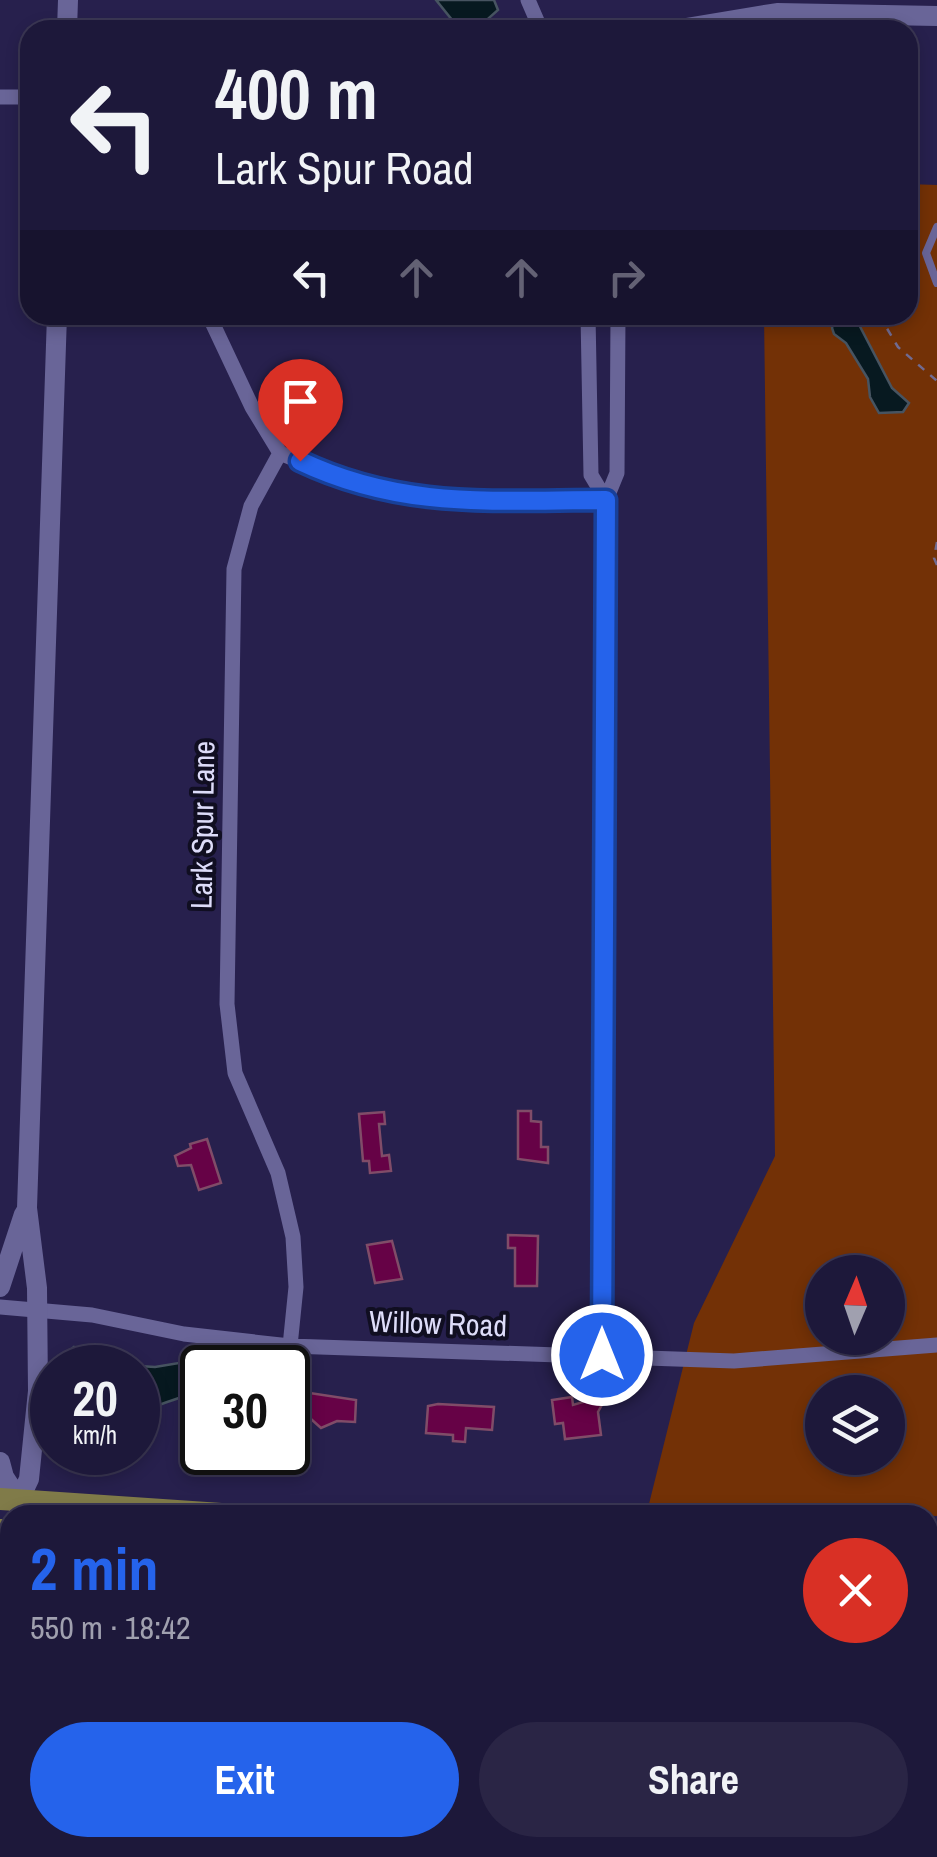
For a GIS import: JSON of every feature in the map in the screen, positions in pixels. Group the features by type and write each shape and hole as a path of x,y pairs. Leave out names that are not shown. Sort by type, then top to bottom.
{"street":[{"path":"734,20 776,13 937,16"},
{"path":"12,1505 29,1479 37,1421 39,1311 26,1208 57,325"},
{"path":"214,325 252,407 280,452 350,482 420,499 606,500"},
{"path":"588,325 591,475 606,500"},
{"path":"602,1355 606,500 616,472 618,325"},
{"name":"Lark Spur Lane","path":"280,452 251,506 234,569 227,1012 241,1093 278,1173 287,1206 296,1271 290,1345"},
{"path":"0,1287 26,1208"},
{"name":"Willow Road","path":"0,1307 92,1316 184,1334 281,1345"},
{"name":"Willow Road","path":"310,1347 734,1361 937,1345"},
{"path":"0,1462 12,1505"}],"lane":[{"path":"937,227 926,254 937,283"}],"path":[{"path":"885,325 898,347 937,381"},
{"path":"937,542 937,565"}],"shaded area":[{"path":"918,184 937,185 937,1505 649,1505 694,1323 775,1156 764,325 918,325"}],"water":[{"path":"436,0 494,0 498,10 487,20 452,20"},
{"path":"859,325 892,388 909,403 903,412 879,413 870,397 868,379 832,328"},
{"path":"180,1363 180,1398 160,1405 160,1366"}],"building":[{"path":"518,1111 531,1111 531,1121 541,1122 541,1147 548,1147 548,1163 518,1159"},
{"path":"384,1112 385,1124 379,1124 382,1156 389,1155 391,1171 370,1173 369,1161 363,1161 359,1114"},
{"path":"207,1139 221,1183 199,1190 191,1165 178,1166 175,1156 191,1148 190,1144"},
{"path":"508,1235 538,1236 537,1286 515,1286 515,1248 508,1248"},
{"path":"392,1241 402,1279 375,1283 367,1245"},
{"path":"310,1393 356,1400 355,1422 337,1421 321,1428 311,1419"},
{"path":"572,1397 573,1405 600,1397 604,1401 598,1412 601,1435 565,1439 563,1423 555,1424 552,1400"},
{"path":"428,1406 494,1407 492,1430 466,1428 465,1442 453,1441 453,1435 426,1433"}],"route":[{"path":"300,461 350,482 420,499 606,500 602,1355"}]}
